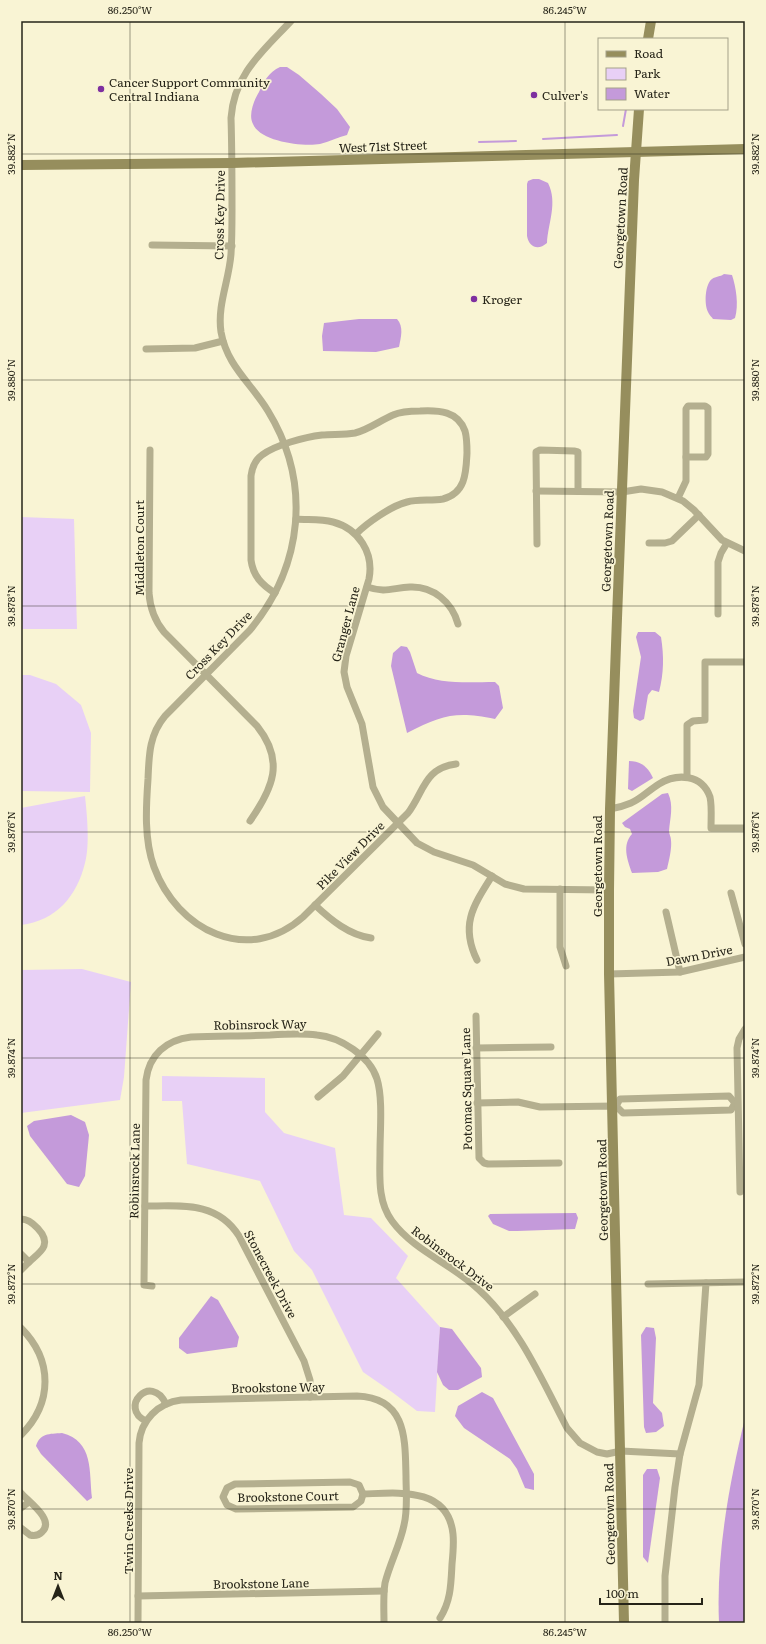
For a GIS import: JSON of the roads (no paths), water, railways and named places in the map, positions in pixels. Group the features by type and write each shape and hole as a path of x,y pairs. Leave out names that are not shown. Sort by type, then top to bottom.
{"main road":[{"path":"648,38 650,21"},
{"name":"Georgetown Road","path":"624,1623 614,1106 609,974 610,809 639,110"},
{"name":"West 71st Street","path":"21,165 232,164 745,149"}],"street":[{"name":"Cross Key Drive","path":"218,935 192,920 180,910 168,895 154,868 148,837 150,748 156,729 163,719 250,630 267,607 286,569 290,554 296,519 292,467 274,422 261,400 236,370 229,356 223,341 220,322 220,307 232,246 231,118 233,102 237,87 249,67 291,21"},
{"path":"152,245 232,246"},
{"path":"146,349 194,348 223,341"},
{"path":"678,498 686,481 686,457 687,408 688,406 707,407 708,455 706,457 686,457"},
{"path":"275,593 260,582 254,574 251,564 251,476 254,464 260,456 284,445 311,437 360,431 393,415 405,411 438,410 452,415 461,424 466,435 466,472 464,481 459,489 451,495 439,499 405,502 370,522 356,534"},
{"name":"Middleton Court","path":"150,450 149,593 151,606 157,622 162,630 257,726 266,738 272,753 273,772 270,787 265,798 250,821"},
{"path":"537,544 536,454 540,450 574,450 578,452 578,491"},
{"path":"536,491 622,492 648,489 662,492 678,498 689,505 727,544 745,551"},
{"path":"649,543 665,543 672,541 699,515"},
{"name":"Granger Lane","path":"296,519 333,522 342,525 356,534 369,556 370,572 367,587 346,656 344,665 345,678 362,726 375,792 384,807 399,822"},
{"path":"718,614 718,562 721,552 727,544"},
{"path":"367,587 390,590 416,587 431,591 439,595 448,604 454,612 458,624"},
{"path":"687,777 687,726 693,721 705,720 705,662 745,662"},
{"path":"399,822 412,808 423,784 430,776 443,767 456,764"},
{"path":"610,809 633,803 668,779 687,777 698,781 707,791 711,802 711,828 745,828"},
{"name":"Pike View Drive","path":"218,935 240,940 253,940 274,936 291,927 399,822 417,843 434,852 473,865 505,884 524,888 610,890"},
{"path":"477,960 470,942 470,918 473,907 492,876"},
{"path":"560,889 560,947 566,966"},
{"path":"731,893 745,944"},
{"path":"315,905 338,924 352,932 371,938"},
{"path":"666,912 680,972"},
{"name":"Dawn Drive","path":"609,974 680,972 745,957"},
{"name":"Potomac Square Lane","path":"476,1016 478,1153 482,1161 488,1164 560,1163"},
{"path":"740,1192 737,1048 739,1039 745,1029"},
{"name":"Robinsrock Way","path":"158,1052 175,1040 191,1037 311,1034 337,1040 360,1056"},
{"path":"318,1097 343,1076 378,1034"},
{"path":"476,1048 551,1047"},
{"name":"Robinsrock Lane","path":"152,1286 144,1285 146,1080 150,1065 158,1052"},
{"name":"Robinsrock Drive","path":"360,1056 373,1070 379,1084 380,1185 383,1201 389,1216 405,1236 477,1287 490,1300 527,1350 568,1428 575,1439 582,1445 597,1452 607,1454 620,1451 680,1454"},
{"path":"614,1106 620,1099 729,1096 737,1103"},
{"path":"477,1103 518,1102 540,1107 614,1106 623,1113 731,1110 737,1103"},
{"name":"Stonecreek Drive","path":"145,1206 186,1206 202,1208 219,1216 231,1226 239,1236 304,1361 310,1380 310,1397"},
{"path":"21,1219 30,1222 43,1234 45,1240 43,1248 21,1270"},
{"path":"21,1254 29,1262"},
{"path":"648,1284 745,1282"},
{"path":"665,1623 665,1576 680,1454 699,1385 706,1283"},
{"path":"503,1317 535,1294"},
{"path":"21,1328 32,1340 38,1351 43,1362 45,1378 43,1397 38,1412 21,1435"},
{"path":"146,1421 140,1417 135,1410 138,1396 145,1392 154,1391 161,1395 166,1404"},
{"name":"Brookstone Way","path":"155,1411 166,1404 181,1400 367,1397 379,1401 388,1407 400,1421 404,1436 406,1493"},
{"name":"Twin Creeks Drive","path":"138,1623 139,1443 146,1421 155,1411"},
{"name":"Brookstone Court","path":"343,1482 354,1482 362,1488 363,1494 360,1503 353,1507 236,1509 227,1505 223,1497 227,1488 232,1485 343,1482"},
{"path":"384,1623 384,1591 387,1576 404,1524 406,1493"},
{"path":"21,1494 44,1516 46,1521 44,1530 38,1535 33,1536 26,1533 21,1528"},
{"path":"363,1494 419,1494 433,1501 447,1515 452,1527 454,1540 450,1595 448,1604 440,1618"},
{"path":"21,1508 29,1502"},
{"name":"Brookstone Lane","path":"138,1596 384,1591"}],"water":[{"path":"280,67 287,67 299,75 337,109 350,127 347,135 320,144 304,145 273,139 257,130 253,124 251,116 255,99 267,77"},
{"path":"539,179 548,183 552,198 552,213 547,243 540,247 534,247 528,240 527,236 527,184 528,181"},
{"path":"724,274 732,275 736,290 736,313 735,318 731,320 713,319 708,313 706,304 708,285 714,278"},
{"path":"359,319 397,319 401,325 399,347 376,352 323,351 322,336 324,323"},
{"path":"638,632 655,632 661,637 663,651 663,671 659,692 652,690 648,695 644,719 640,721 634,718 633,711 641,657 636,637"},
{"path":"401,646 407,647 410,652 417,673 426,677 455,682 495,682 499,686 503,708 495,719 470,715 450,716 430,722 407,733 391,666 393,653"},
{"path":"629,761 644,765 653,778 632,791 628,789"},
{"path":"668,793 671,803 669,831 671,843 667,869 658,872 632,873 627,857 626,847 632,834 630,829 625,827 622,823 662,794"},
{"path":"71,1115 85,1122 89,1135 85,1176 79,1187 67,1184 30,1136 27,1126 34,1121"},
{"path":"576,1213 578,1218 575,1229 517,1231 509,1231 493,1224 488,1216 490,1214"},
{"path":"211,1296 218,1300 239,1337 237,1347 187,1354 179,1348 179,1338"},
{"path":"440,1327 452,1329 481,1368 482,1377 458,1390 449,1390 443,1385 437,1372"},
{"path":"646,1327 654,1328 656,1338 653,1403 662,1413 664,1426 656,1432 646,1433 644,1427 641,1335"},
{"path":"482,1392 493,1398 534,1474 534,1490 525,1488 517,1469 510,1459 464,1428 455,1416 458,1406"},
{"path":"745,1418 745,1623 719,1623 720,1572 725,1520"},
{"path":"62,1433 72,1437 80,1443 85,1450 90,1468 92,1498 87,1501 41,1454 36,1446 43,1436"},
{"path":"647,1469 657,1469 660,1478 648,1563 643,1557 643,1475"}],"waterway":[{"path":"623,126 626,110"},
{"path":"543,139 617,135"},
{"path":"479,142 516,141"}],"place":[{"name":"Cancer Support Community Central Indiana","path":"101,89"},
{"name":"Culver's","path":"534,95"},
{"name":"Kroger","path":"474,299"}]}
